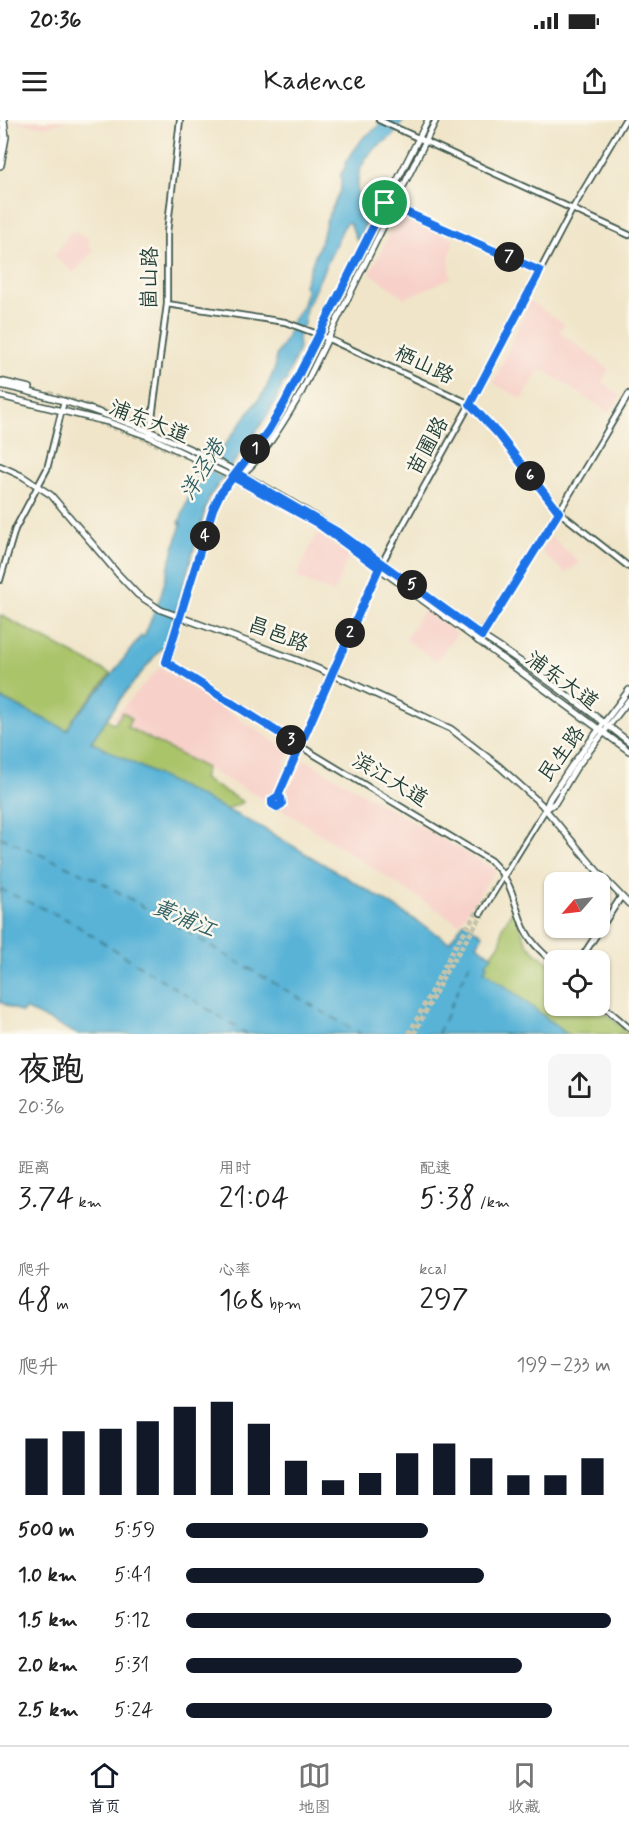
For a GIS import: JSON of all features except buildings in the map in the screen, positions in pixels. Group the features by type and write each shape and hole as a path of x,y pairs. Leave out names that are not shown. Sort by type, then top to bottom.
{"highway":[{"path":"0,165 4,137 3,120"}],"main road":[{"path":"234,474 268,431 320,335 428,120"},
{"path":"234,474 250,467 283,424 328,339 436,120"},
{"path":"0,381 49,393"},
{"name":"浦东大道","path":"0,385 64,401 150,434 234,474 317,523 380,566 629,751"},
{"name":"浦东大道","path":"0,396 150,434"},
{"name":"昌邑路","path":"0,466 51,495 138,595 161,609 332,674 452,729 500,767 545,810 629,904"},
{"name":"浦东大道","path":"480,639 523,663 629,742"},
{"name":"民生路","path":"607,725 629,690"},
{"name":"民生路","path":"545,810 550,798 572,765 629,700"}],"street":[{"name":"崮山路","path":"150,434 167,304 167,233 180,120"},
{"path":"379,120 629,235"},
{"name":"苗圃路","path":"278,796 380,566 470,404 573,208 625,120"},
{"path":"385,203 540,271"},
{"name":"栖山路","path":"167,304 285,322 320,335 470,404 499,435 559,512 629,567"},
{"path":"480,639 629,394"},
{"path":"0,579 15,530 47,469 64,401"},
{"name":"滨江大道","path":"234,474 213,509 166,662 491,861 504,875 513,891 524,928 544,954"},
{"name":"民生路","path":"481,913 545,810"},
{"path":"587,950 621,897"},
{"path":"610,1012 629,1028"}],"shaded area":[{"path":"8,120 42,121 70,120 44,127"},
{"path":"400,215 454,239 449,258 451,278 405,298 370,273"},
{"path":"71,231 90,239 88,245 94,250 74,273 54,256"},
{"path":"530,301 564,324 560,332 609,369 602,381 621,397 609,413 547,372 539,371 522,399 493,383"},
{"path":"317,533 349,556 334,593 296,577"},
{"path":"551,536 580,563 565,573 541,551"},
{"path":"424,609 457,634 436,661 406,639"},
{"path":"160,667 290,752 271,800 280,804 304,759 496,870 459,924 283,810 113,718"}],"green space":[{"path":"0,615 111,674 74,718 67,730 0,698"},
{"path":"123,712 131,718 127,727 206,768 203,779 243,802 226,810 90,742 106,718 114,724"},
{"path":"513,909 527,944 544,959 544,1016 609,1016 629,1034 567,1034 484,970 487,966 485,964 501,942 502,928"}],"water":[{"name":"黄浦江","path":"381,120 405,120 393,135 371,152 361,169 357,187 359,205 366,223 357,241 351,225 348,222 345,224 306,309 304,324 298,337 299,349 286,381 260,426 209,497 173,621 163,646 121,698 91,742 259,826 384,900 449,942 464,922 483,935 477,945 492,956 484,970 567,1034 77,1034 25,1009 22,1013 0,1002 0,698 67,730 74,718 104,685 141,636 144,637 160,598 181,524 179,523 188,499 196,483 265,391 275,368 276,356 287,337 293,320 302,307 307,291 304,285 326,222 341,188 341,174 345,163 363,138 378,127"}],"ferry route":[{"path":"0,837 96,879 361,1034"},
{"path":"0,889 68,920 247,1034"},
{"path":"438,1034 472,959"}],"tunnel":[{"path":"49,393 90,406"},
{"path":"87,406 128,418 173,439"},
{"path":"91,420 142,438 185,457"},
{"path":"210,469 268,499"},
{"path":"415,584 483,633"},
{"path":"605,726 623,702"},
{"path":"573,707 626,746"},
{"path":"409,1034 454,948 541,813"},
{"path":"414,1034 447,970 485,911"}],"route":[{"path":"385,203 285,402 268,431 233,477 317,523 379,568 278,796 272,800 275,807 280,807 283,802 278,796 300,746 166,662 213,509 220,494 233,477 240,475 318,519 352,541 482,636 559,512 499,435 470,404 540,271 426,219 385,203"}],"water label":[{"name":"洋泾港","path":"203,470"}]}
